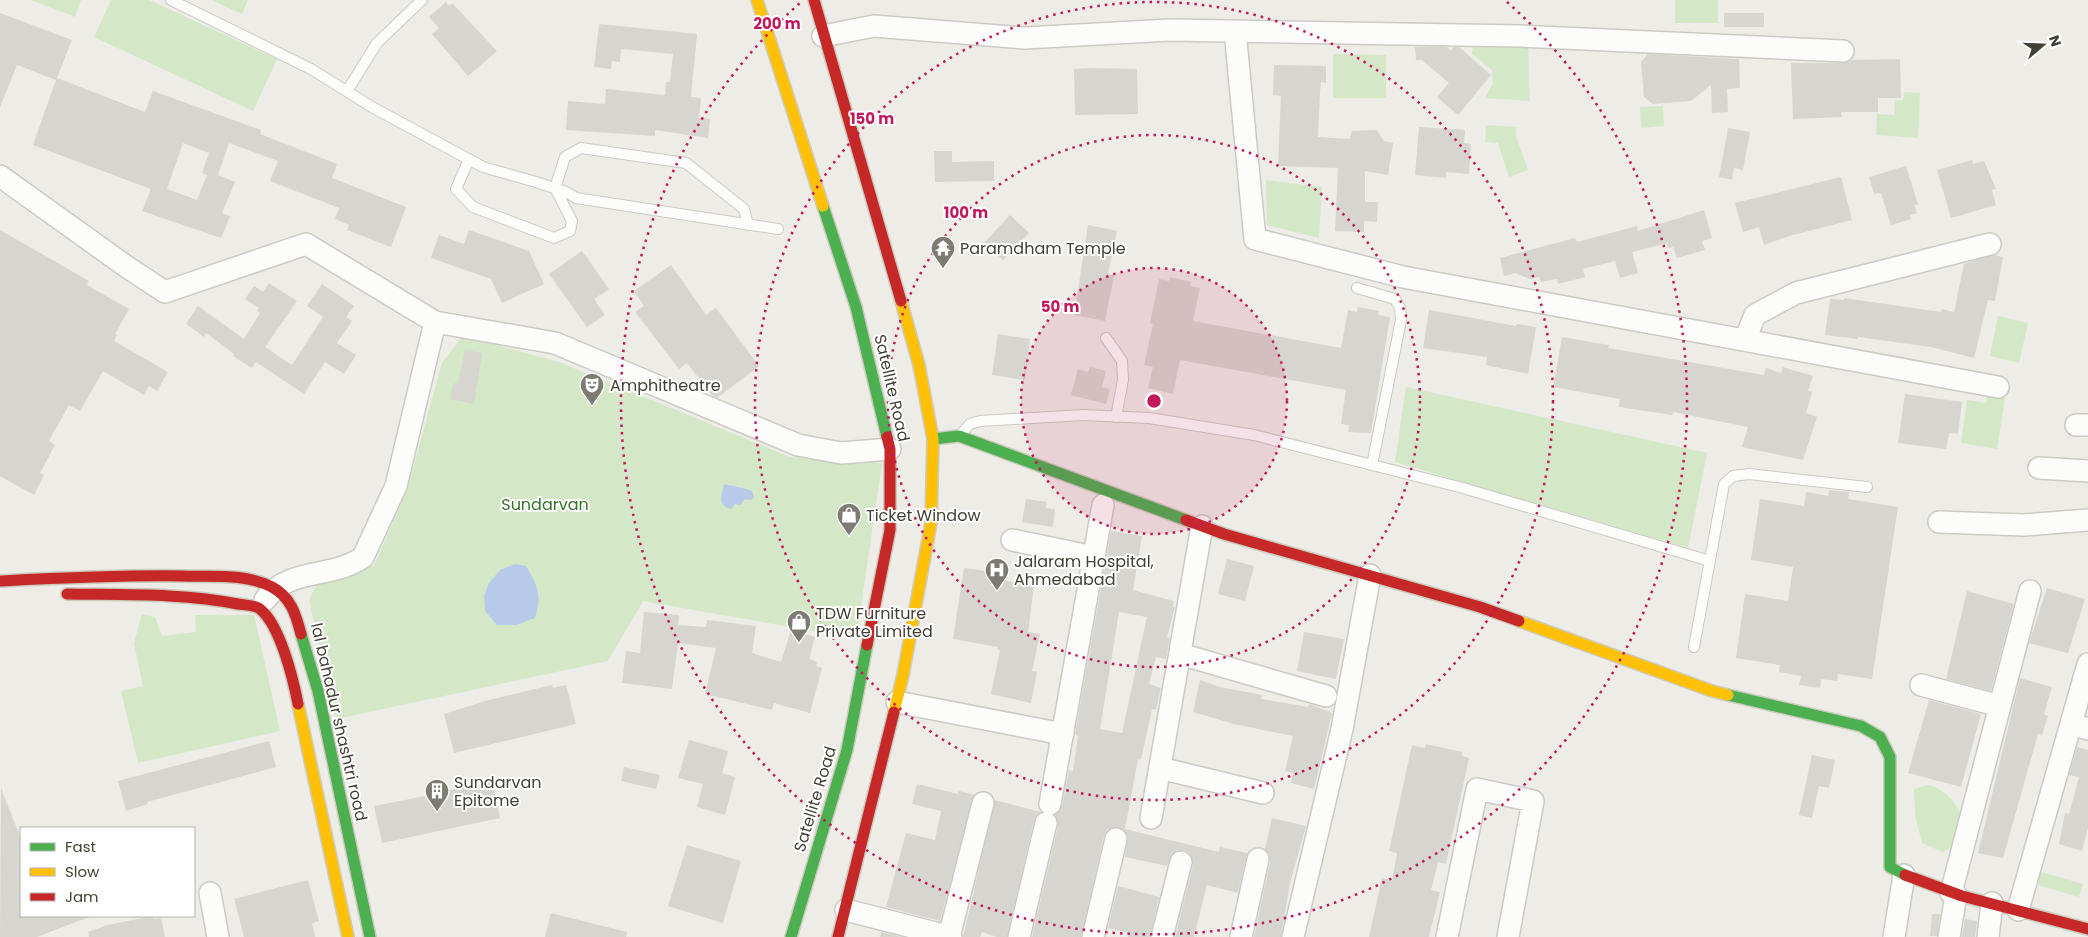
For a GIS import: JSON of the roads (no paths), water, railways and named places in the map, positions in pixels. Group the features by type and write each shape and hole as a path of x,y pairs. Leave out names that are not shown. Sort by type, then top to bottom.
{"main road":[{"name":"Satellite Road","path":"757,0 856,307 890,449 890,530 847,750 790,937"},
{"name":"Satellite Road","path":"814,0 919,365 933,440 931,523 897,702 838,937"},
{"path":"933,440 959,436 1202,526 1480,607 1712,691 1861,726 1880,737 1890,757 1890,867 1904,875 1953,894 2088,929"},
{"name":"lal bahadur shashtri road","path":"0,582 110,575 236,577 258,581 274,588 293,606 318,691 370,937"},
{"path":"54,594 159,595 214,599 259,608 272,623 292,680 348,937"}],"street":[{"path":"823,36 874,26 1025,38 1170,30 1520,36 1843,51"},
{"path":"1235,31 1255,239 1403,277 1998,388"},
{"path":"0,176 126,267 165,292 306,244 435,322 555,343 798,445 841,453 890,449"},
{"path":"1745,340 1755,315 1796,293 1990,244"},
{"path":"259,608 274,588 301,576 353,565 363,557 396,486 435,322"},
{"path":"2039,468 2088,471"},
{"path":"1019,937 1048,814 1103,505"},
{"path":"1939,522 2024,525 2088,520"},
{"path":"1151,818 1202,526"},
{"path":"1012,540 1094,557"},
{"path":"1293,937 1342,729 1370,575"},
{"path":"1949,937 1953,894 2030,591"},
{"path":"1180,654 1326,696"},
{"path":"2018,910 2080,726 2088,664"},
{"path":"1920,685 2000,706"},
{"path":"897,702 1063,734"},
{"path":"1160,768 1263,793"},
{"path":"1447,937 1477,790 1533,801 1508,937"},
{"path":"846,910 950,937 983,803"},
{"path":"1094,937 1116,838"},
{"path":"1241,937 1258,859"},
{"path":"1162,937 1181,862"},
{"path":"1894,937 1904,875"},
{"path":"210,893 218,937"},
{"path":"1988,937 1992,904"}],"lane":[{"path":"171,0 311,69 483,167 555,188 576,198 778,229"},
{"path":"347,91 377,43 422,0"},
{"path":"469,159 456,189 473,207 554,238 570,231 572,221 555,188 565,157 581,148 686,163 744,209 748,225"},
{"path":"1356,288 1395,299 1400,308 1401,320 1372,465"},
{"path":"1106,338 1122,361 1124,380 1116,417"},
{"path":"959,436 970,424 980,421 1083,416 1149,418 1254,435 1463,488 1710,561"},
{"path":"1694,647 1724,484 1733,476 1749,474 1867,486"}],"water":[{"path":"724,484 750,490 754,497 751,500 745,499 740,505 735,504 731,509 726,507 721,499"},
{"path":"515,564 526,566 536,585 538,603 535,618 516,625 497,625 485,611 484,596 489,583 500,570"}],"place":[{"name":"Paramdham Temple","path":"943,269"},
{"name":"Amphitheatre","path":"592,406"},
{"name":"Ticket Window","path":"849,536"},
{"name":"Jalaram Hospital, Ahmedabad","path":"997,591"},
{"name":"TDW Furniture Private Limited","path":"799,643"},
{"name":"Sundarvan Epitome","path":"437,812"}],"park label":[{"name":"Sundarvan","path":"545,504"}]}
